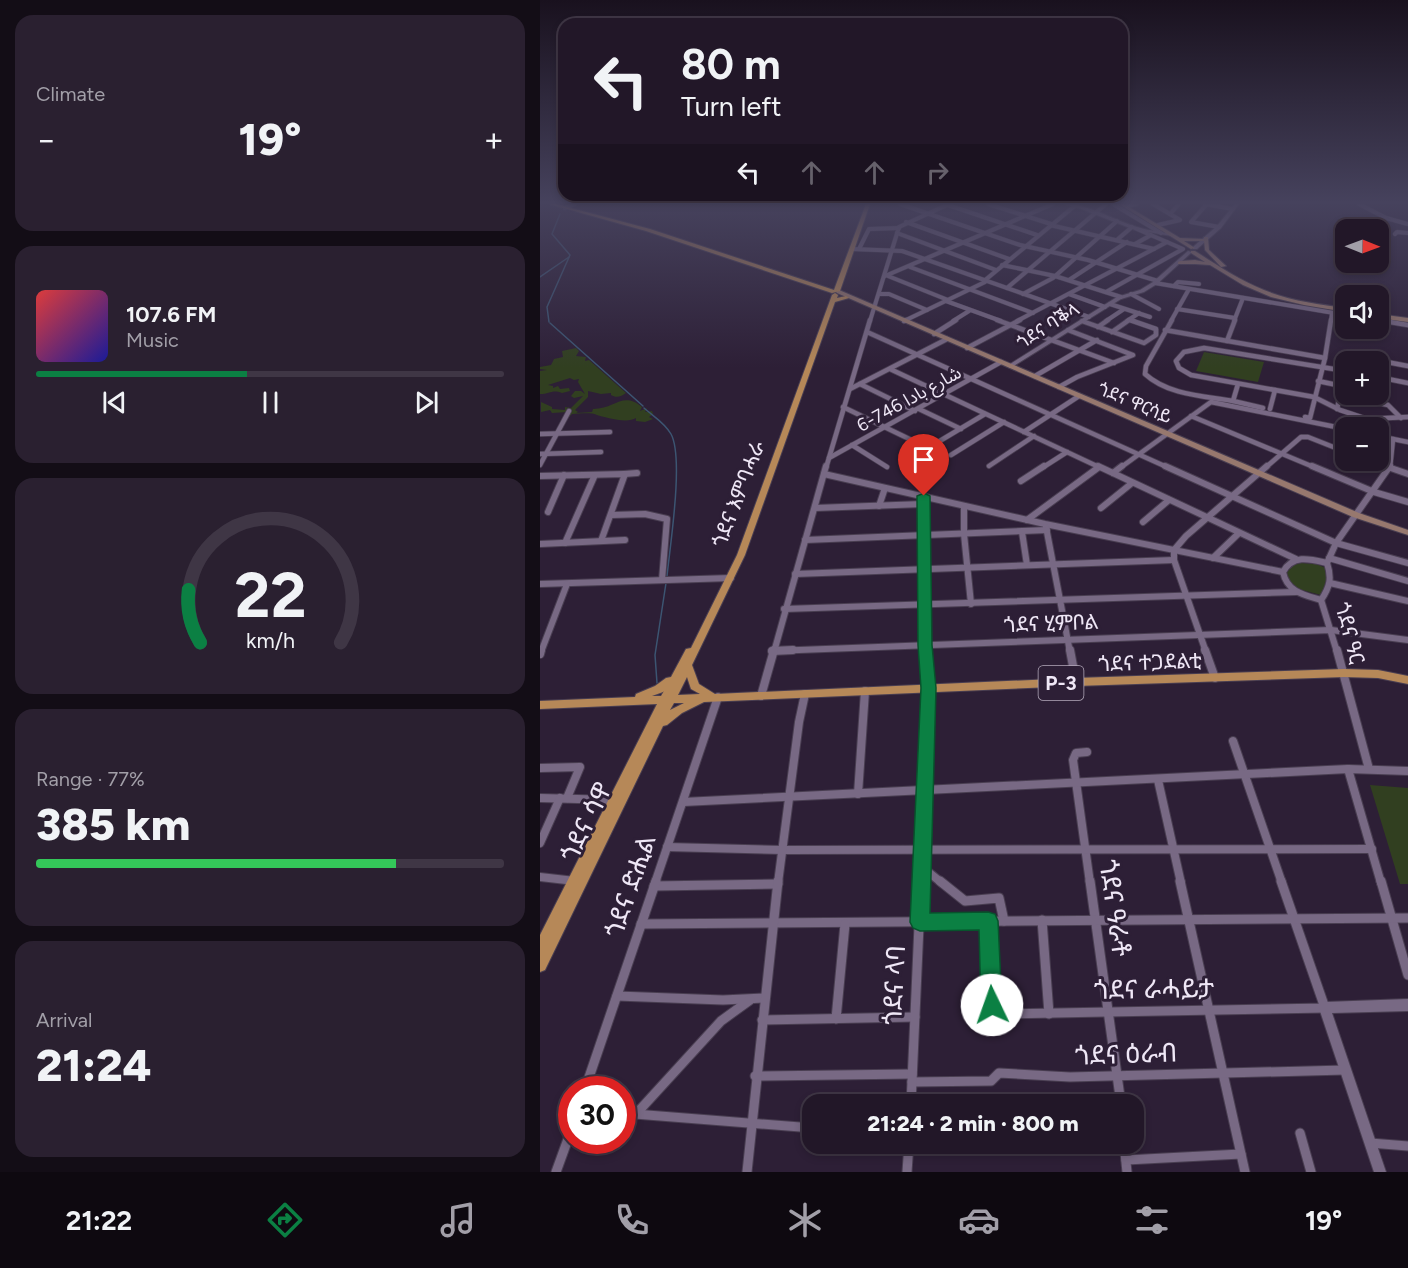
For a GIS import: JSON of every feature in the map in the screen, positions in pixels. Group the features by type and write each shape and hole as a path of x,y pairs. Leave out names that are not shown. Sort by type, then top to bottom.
{"main road":[{"path":"732,259 849,298"},
{"path":"834,294 836,279 844,259"},
{"path":"834,294 848,259"},
{"path":"1207,259 1250,286 1269,294 1335,307"},
{"path":"1215,259 1221,267"},
{"path":"1180,263 1202,262 1221,267"},
{"path":"809,285 826,285 836,279"},
{"name":"ጎደና እምባሓራ","path":"668,699 688,666 727,579 834,294"},
{"name":"ጎደና ዋርሳይ","path":"849,298 1356,515 1408,533"},
{"path":"1389,316 1408,319"},
{"name":"ጎደና እምባሓራ","path":"668,699 674,678 727,579"},
{"path":"688,666 695,686 714,697"},
{"name":"ጎደና ተጋደልቲ","path":"714,697 1344,673 1378,674 1408,680"},
{"path":"633,700 659,689 674,678"},
{"path":"633,700 653,708 656,723 685,706 714,697"},
{"name":"P-3","path":"540,705 714,697"},
{"name":"ጎደና ሳዋ","path":"540,964 577,882 668,699"},
{"name":"ጎደና ሳዋ","path":"540,948 577,882"}],"street":[{"path":"761,696 843,407 890,259"},
{"path":"886,276 926,259 1089,316"},
{"path":"966,259 996,270"},
{"path":"904,321 970,290 985,281 1009,259"},
{"path":"1007,288 1042,259"},
{"path":"1023,294 1055,276 1074,259"},
{"path":"1083,259 1174,286 1335,313"},
{"path":"1069,280 1102,259"},
{"path":"967,348 1135,259"},
{"path":"1106,292 1166,259"},
{"name":"ጎደና ባቕላ","path":"1010,366 1121,297 1142,291 1157,282 1184,259"},
{"path":"1002,265 1055,276 1121,297"},
{"path":"910,267 1033,313"},
{"path":"886,276 1008,326 1114,363"},
{"path":"1174,286 1178,282 1199,285"},
{"path":"1189,289 1146,366 1148,377 1165,388 1335,423"},
{"path":"880,294 890,294 927,310"},
{"path":"1069,294 1150,317"},
{"path":"1131,294 1159,309"},
{"path":"1227,341 1243,298"},
{"path":"1098,327 1124,309"},
{"path":"1177,309 1235,318"},
{"path":"934,334 969,311"},
{"path":"1311,418 1314,397 1325,358 1332,312"},
{"path":"1035,376 1099,341 1139,313"},
{"path":"1082,321 1145,343 1156,335 1156,329 1130,320"},
{"path":"1389,322 1408,325"},
{"path":"1059,387 1077,377 1133,354 1068,330"},
{"path":"1165,330 1325,358"},
{"path":"867,332 1335,543 1408,563"},
{"path":"1194,335 1209,348"},
{"path":"850,389 947,339"},
{"path":"1335,369 1209,348 1184,351 1176,358 1178,365 1191,375 1314,397 1337,409 1367,418 1408,417"},
{"name":"شارع بادا 746-6","path":"829,458 1001,362"},
{"path":"1389,362 1408,366"},
{"path":"890,369 1296,559"},
{"path":"1389,379 1408,382"},
{"path":"1318,381 1342,386 1337,409"},
{"path":"860,384 961,429"},
{"path":"1233,401 1238,384"},
{"path":"1270,409 1275,390"},
{"path":"1024,432 1079,396"},
{"path":"1113,473 1209,402 1335,427"},
{"path":"1388,405 1401,418"},
{"path":"843,407 928,448 985,414"},
{"path":"540,465 543,454 569,411"},
{"path":"1191,416 1374,492 1408,502"},
{"path":"951,455 1004,422"},
{"path":"540,434 610,432"},
{"path":"989,466 1034,436"},
{"path":"1215,678 1174,560 1174,550 1186,536 1281,453 1304,436 1335,448"},
{"path":"1389,436 1408,440"},
{"path":"1389,438 1408,440"},
{"path":"1393,439 1390,469 1408,474"},
{"path":"852,446 887,467"},
{"path":"543,454 601,452"},
{"path":"1021,481 1067,452"},
{"path":"1027,520 1099,467"},
{"name":"ጎደና ዓር","path":"1369,769 1344,673 1321,600 1326,596 1330,583 1328,560 1335,543 1390,469"},
{"path":"540,476 637,473"},
{"path":"601,541 626,475 624,474"},
{"path":"824,474 885,488 923,500 964,506 1027,520 1046,527 1283,572"},
{"path":"548,512 564,475"},
{"path":"565,543 594,477"},
{"path":"1101,508 1132,483"},
{"path":"879,506 885,488"},
{"path":"815,508 879,506 923,500"},
{"name":"ጎደና ላባ","path":"911,1094 928,688 925,645 923,500"},
{"path":"1143,522 1169,500"},
{"path":"964,506 970,603"},
{"path":"612,515 645,514 667,519 662,580"},
{"path":"805,540 1022,532 1046,527"},
{"path":"1046,527 1055,563 1076,682"},
{"path":"1022,532 1027,565"},
{"path":"1213,558 1239,533"},
{"path":"540,544 625,540"},
{"path":"1296,592 1286,583 1283,572 1290,561 1296,559 1328,560 1408,581"},
{"path":"795,574 1174,560"},
{"path":"540,584 727,579"},
{"path":"1330,583 1408,600"},
{"path":"540,654 567,584"},
{"path":"784,609 1296,592 1321,600"},
{"name":"ጎደና ሂምቦል","path":"772,651 1331,630 1408,640"},
{"path":"858,794 865,691"},
{"path":"747,1172 772,925 799,722 805,694"},
{"name":"ጎደና ድሒል","path":"589,1076 683,802 714,697"},
{"path":"1233,741 1380,1172"},
{"name":"ጎደና ዓራቶ","path":"1087,752 1073,755 1120,1094"},
{"path":"540,768 580,767 540,843"},
{"path":"1348,769 1408,975"},
{"path":"683,802 1348,769 1408,771"},
{"path":"1158,780 1245,1172"},
{"path":"540,798 618,800"},
{"path":"667,847 783,850 1372,849"},
{"path":"922,867 965,901 999,898 1004,921"},
{"path":"540,877 577,882"},
{"path":"654,886 778,884"},
{"path":"641,924 772,925 1408,918"},
{"name":"ጎደና ራሓይታ","path":"988,921 992,1010 996,1014 1408,1005"},
{"path":"1042,921 1049,1014"},
{"path":"836,1019 845,924"},
{"path":"617,996 750,1000 764,998"},
{"path":"636,1114 721,1021 750,1000"},
{"path":"762,1020 915,1017"},
{"name":"ጎደና ዕራብ","path":"755,1076 991,1081 999,1073 1070,1077 1345,1070"},
{"path":"636,1114 802,1127"},
{"path":"1300,1133 1311,1172"},
{"path":"1370,1143 1408,1146"},
{"path":"1144,1151 1241,1154"},
{"path":"556,1172 563,1154"},
{"path":"907,1172 908,1154"},
{"path":"1125,1154 1127,1172"}],"green space":[{"path":"576,348 579,351 576,356 586,357 585,361 589,360 626,393 617,397 611,393 601,394 588,391 588,397 575,410 578,412 576,413 592,412 593,409 629,401 642,407 640,411 647,408 645,412 652,411 653,414 649,417 653,419 645,422 636,421 636,418 622,420 588,413 572,414 567,419 569,410 568,412 552,413 550,410 541,412 541,402 552,409 565,410 565,407 571,408 583,396 574,398 571,396 575,391 585,394 578,382 579,379 570,378 548,385 553,388 558,386 560,389 569,388 570,391 540,394 540,371 547,370 540,369 540,367 551,365 554,359 563,357 562,351"},
{"path":"1204,352 1264,362 1258,382 1196,371"},
{"path":"1316,564 1326,568 1326,582 1321,595 1298,589 1288,580 1287,572 1294,565"},
{"path":"1370,785 1408,788 1408,884 1400,884"}],"waterway":[{"path":"540,277 567,259"},
{"path":"549,322 547,307 568,259"},
{"path":"550,323 643,406"},
{"path":"644,408 668,430 675,446 675,503 667,576"},
{"path":"657,683 655,655 666,583"}],"route":[{"path":"924,496 924,605 928,688 920,922 988,921 992,1005"}]}
